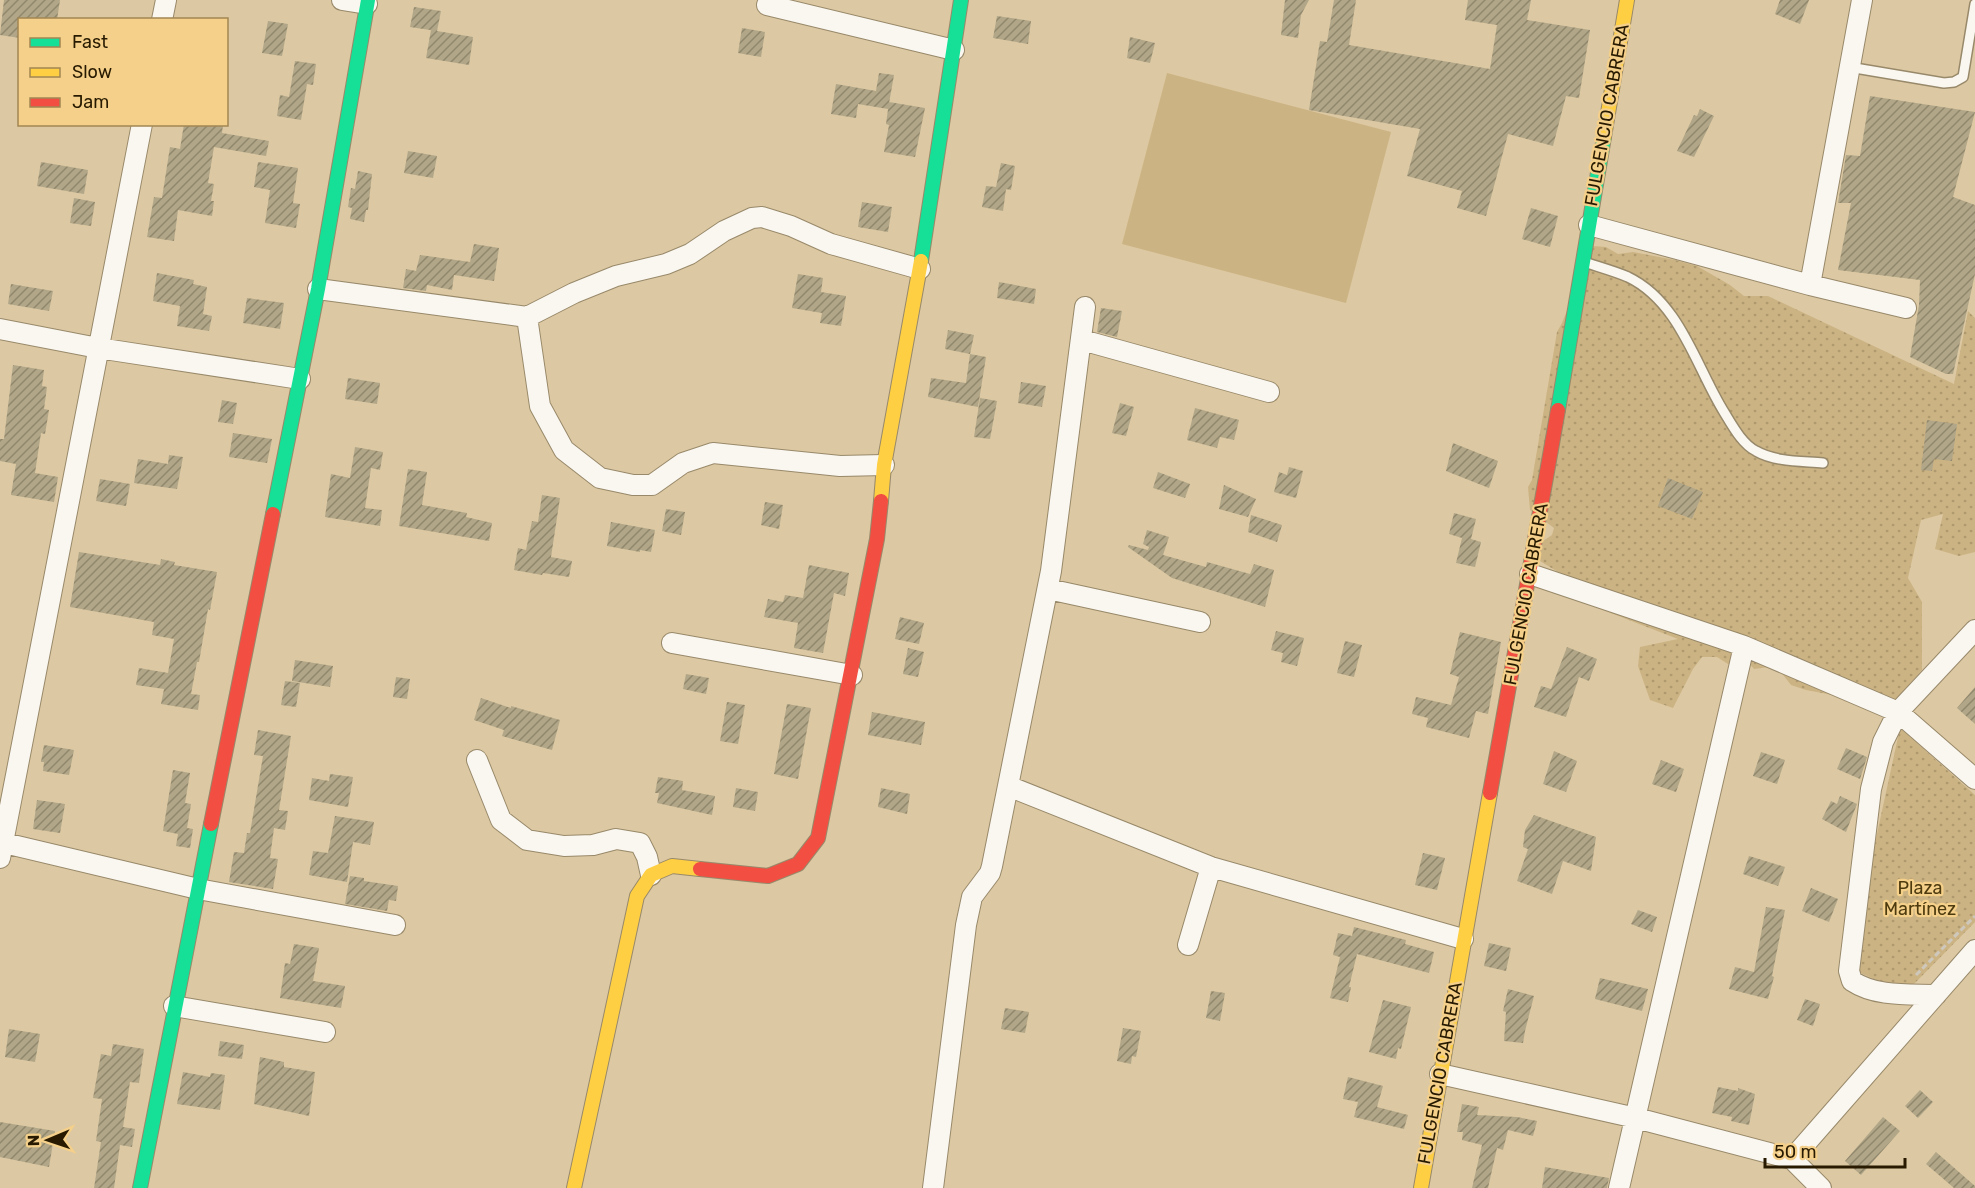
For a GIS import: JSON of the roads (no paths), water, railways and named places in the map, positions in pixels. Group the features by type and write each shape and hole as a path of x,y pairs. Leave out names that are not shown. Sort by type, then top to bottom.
{"street":[{"path":"162,18 166,0"},
{"path":"140,1188 174,1006 318,289 367,2 342,0"},
{"path":"574,1188 637,896 651,875 672,866 768,876 798,864 818,838 852,675 877,539 884,465 921,269 961,0"},
{"name":"FULGENCIO CABRERA","path":"1421,1188 1462,939 1530,574 1627,0"},
{"path":"1810,285 1862,0"},
{"path":"767,6 954,50"},
{"path":"142,126 1,848 198,889 394,925"},
{"path":"318,289 527,317 616,276 666,264 690,254 724,231 752,218 762,217 790,226 831,244 921,269"},
{"path":"1588,225 1810,285 1906,308"},
{"path":"933,1188 966,925 972,897 992,867 1048,589 1085,307"},
{"path":"527,317 540,406 564,450 600,478 633,485 652,485 683,463 713,453 840,466 884,465"},
{"path":"0,329 98,348 300,379"},
{"path":"1082,340 1269,392"},
{"path":"1530,574 1744,646 1898,712 1975,779"},
{"path":"1048,589 1200,622"},
{"path":"1936,995 1872,990 1859,986 1849,976 1871,789 1883,742 1898,712 1975,630"},
{"path":"672,643 852,675"},
{"path":"1619,1188 1744,646"},
{"path":"477,760 501,820 527,840 564,846 593,845 616,839 640,843 647,857 651,875"},
{"path":"1008,786 1211,867 1462,939"},
{"path":"1188,945 1211,867"},
{"path":"1792,1159 1975,950"},
{"path":"174,1006 325,1032"},
{"path":"1440,1074 1636,1118 1792,1159 1821,1188"}],"lane":[{"path":"1848,67 1944,83 1954,82 1963,77 1975,4"},
{"path":"1582,261 1629,277 1654,295 1675,319 1710,390 1736,431 1755,451 1784,460 1823,463"}],"park label":[{"name":"Plaza Martínez","path":"1920,898"}]}
